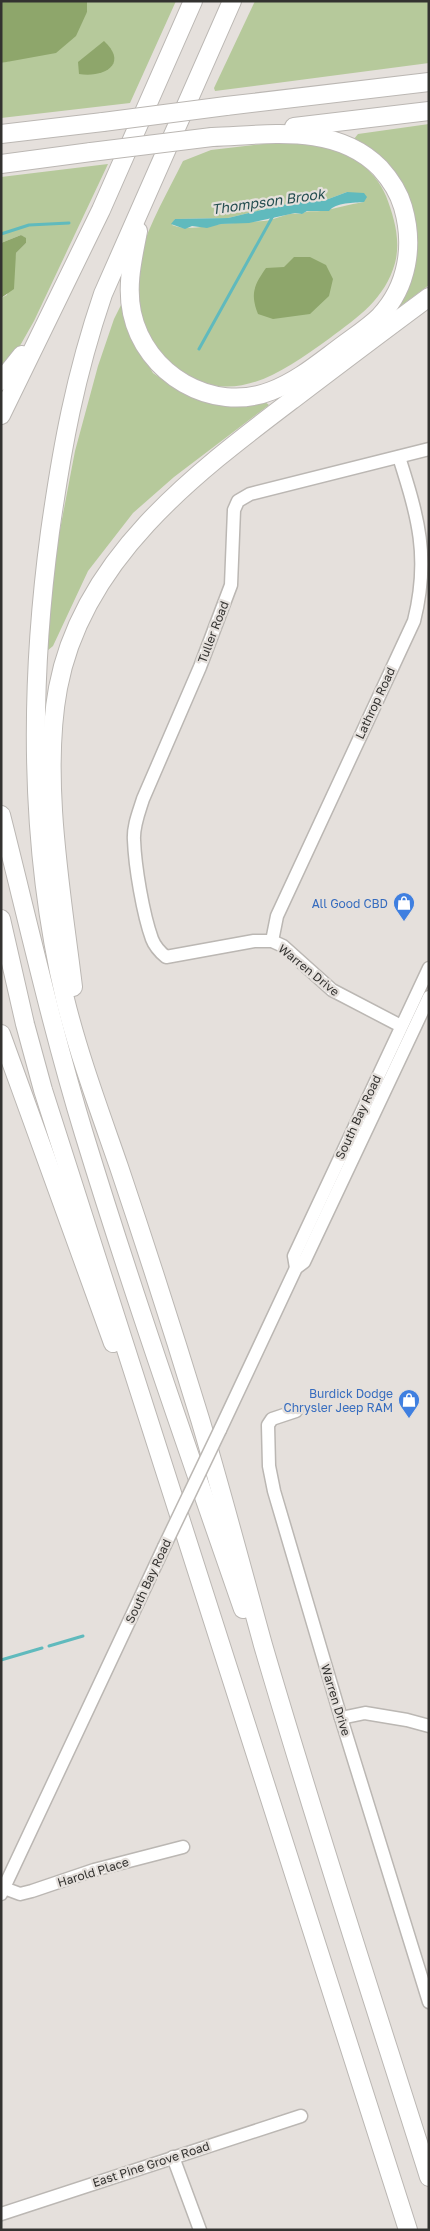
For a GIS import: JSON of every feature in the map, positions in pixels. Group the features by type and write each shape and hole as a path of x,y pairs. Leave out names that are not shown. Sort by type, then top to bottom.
{"highway":[{"path":"1,415 116,177 194,1"},
{"path":"232,1 103,294 79,370 60,462 40,617 35,741 41,847 57,961 66,1004 147,1251 200,1421 262,1641 312,1808 429,2178"},
{"path":"1,132 32,131 429,82"},
{"path":"1,164 429,111"},
{"path":"152,184 139,228 131,274 132,312 143,343 157,362 176,379 208,394 220,397 245,397 269,392 304,374 379,317 396,293 403,278 409,247 408,227 402,203 397,192 382,171 362,152 336,140 300,135 212,137"},
{"path":"81,1054 59,871 53,772 58,690 71,641 80,620 114,562 153,516 237,443 429,297"},
{"path":"1,382 30,344 54,306"},
{"path":"1,815 84,1134 175,1413 312,1808"},
{"path":"1,919 25,1024 43,1090 408,2230"},
{"path":"1,1034 108,1330 169,1488"}],"street":[{"name":"Tuller Road","path":"156,947 152,940 137,871 134,838 136,819 143,798 204,658 231,585 234,510 238,501 250,494 429,449"},
{"name":"Lathrop Road","path":"272,941 277,916 414,621 421,601 425,552 421,530 399,457"},
{"name":"Warren Drive","path":"156,947 166,956 172,956 254,941 272,941 283,946 332,990 401,1026"},
{"name":"South Bay Road","path":"296,1268 294,1256 429,968"},
{"name":"South Bay Road","path":"3,1891 296,1268 304,1262 429,997"},
{"name":"Warren Drive","path":"296,1411 272,1419 268,1425 269,1466 274,1491 341,1718 429,2002"},
{"path":"341,1718 365,1713 429,1726"},
{"name":"Harold Place","path":"3,1891 20,1894 94,1870 183,1847"},
{"name":"East Pine Grove Road","path":"1,2214 301,2116"},
{"path":"173,2157 200,2230"}],"green space":[{"path":"1,1 87,1 87,12 76,36 56,53 1,63"},
{"path":"87,1 176,1 130,103 1,118 1,63 25,57 87,12"},
{"path":"255,1 429,1 429,63 215,91 214,88"},
{"path":"104,41 111,49 114,63 110,68 97,74 79,74 78,62"},
{"path":"429,124 429,285 391,313 415,237 354,139 358,134"},
{"path":"290,141 317,142 338,149 358,161 375,177 386,196 392,212 397,237 395,263 385,287 360,315 309,353 267,378 225,387 204,383 182,372 153,346 142,327 135,285 142,249 161,204 183,161 211,150","holes":["347,192 364,202 321,211 296,213 264,221 190,228 172,225 175,219 228,218 282,205 311,200 323,201"]},
{"path":"108,164 34,321 17,351 1,371 1,298 7,295 16,253 26,243 25,238 21,235 1,243 1,177"},
{"path":"21,235 26,238 26,243 16,253 14,289 1,298 1,243"},
{"path":"294,257 310,257 326,265 333,279 329,296 310,314 273,319 258,314 254,301 254,290 262,274 266,268 284,267"},
{"path":"125,297 142,355 153,373 175,388 193,397 209,401 265,402 269,405 174,477 133,513 88,571 53,646 47,651 54,561 75,451 98,366 114,319"}],"water":[{"path":"347,192 364,193 367,197 364,202 341,204 329,211 307,211 302,214 295,213 249,223 221,224 207,228 192,226 185,229 171,224 175,219 228,218 282,205 311,200 323,201"}],"waterway":[{"path":"199,349 274,214"},
{"name":"Thompson Brook","path":"1,234 29,225 69,223"},
{"path":"49,1646 83,1636"},
{"path":"1,1660 42,1648"}],"place":[{"name":"All Good CBD","path":"404,922"},
{"name":"Burdick Dodge Chrysler Jeep RAM","path":"409,1419"}]}
